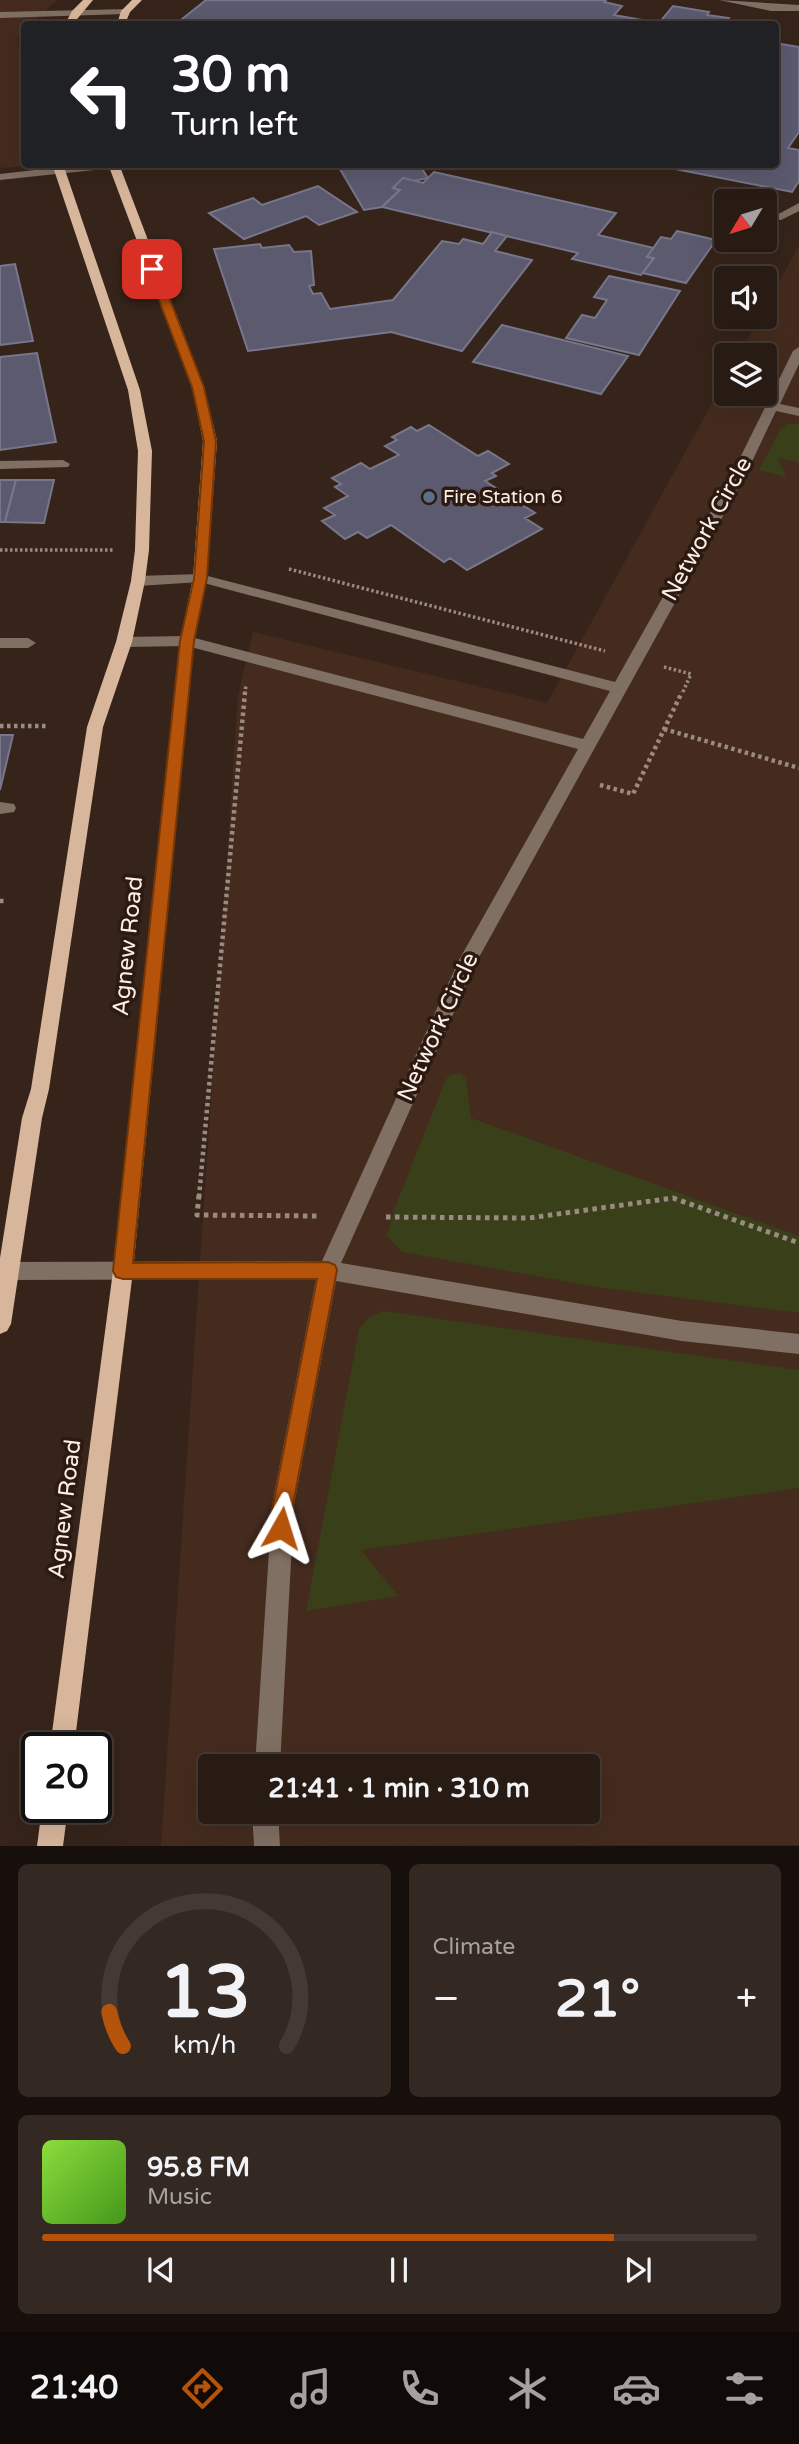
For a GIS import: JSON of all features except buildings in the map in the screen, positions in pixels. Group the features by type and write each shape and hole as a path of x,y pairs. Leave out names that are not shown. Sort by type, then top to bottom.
{"main road":[{"path":"71,21 88,0"},
{"path":"122,21 126,11 137,0"},
{"path":"0,1324 6,1270 32,1118 40,1089 94,727 124,642 142,550 145,451 134,390 57,168"},
{"name":"Agnew Road","path":"64,1732 123,1271 187,641 201,578 210,441 198,387 114,168"},
{"path":"50,1846 53,1823"}],"street":[{"path":"724,0 771,8 799,8"},
{"path":"0,15 126,11"},
{"path":"0,177 57,168"},
{"path":"777,218 799,206"},
{"name":"Network Circle","path":"777,396 799,351"},
{"path":"772,406 799,412"},
{"name":"Network Circle","path":"269,1754 283,1505 328,1270 468,960 738,476 772,406"},
{"path":"0,465 63,464"},
{"path":"138,581 201,578 619,688"},
{"path":"124,642 187,641 587,746"},
{"path":"0,643 29,643"},
{"path":"6,1270 328,1270 682,1331 799,1344"},
{"path":"266,1824 267,1846"}],"path":[{"path":"570,776 633,794 691,674 636,659"},
{"path":"260,685 247,681 197,1215 529,1218 673,1198 799,1243"},
{"path":"0,726 48,726"},
{"path":"664,729 799,768"}],"shaded area":[{"path":"0,0 57,0 34,21 21,21 21,34 17,38 21,56 21,166 0,168"},
{"path":"799,246 799,1845 161,1846 238,696 253,632 547,703 714,400 714,406 777,406 777,343 746,343 753,329 777,329 777,286"}],"green space":[{"path":"787,424 799,424 799,462 778,458 786,477 759,470 780,430"},
{"path":"461,1073 466,1079 471,1118 799,1236 799,1313 603,1288 402,1252 387,1236 394,1210 446,1079 452,1074"},
{"path":"383,1311 799,1370 799,1488 361,1550 398,1596 306,1611 359,1329 369,1317"}],"place":[{"name":"Fire Station 6","path":"429,497"}],"route":[{"path":"152,269 198,387 210,441 201,578 187,641 123,1271 328,1270 283,1505 281,1528"}]}
